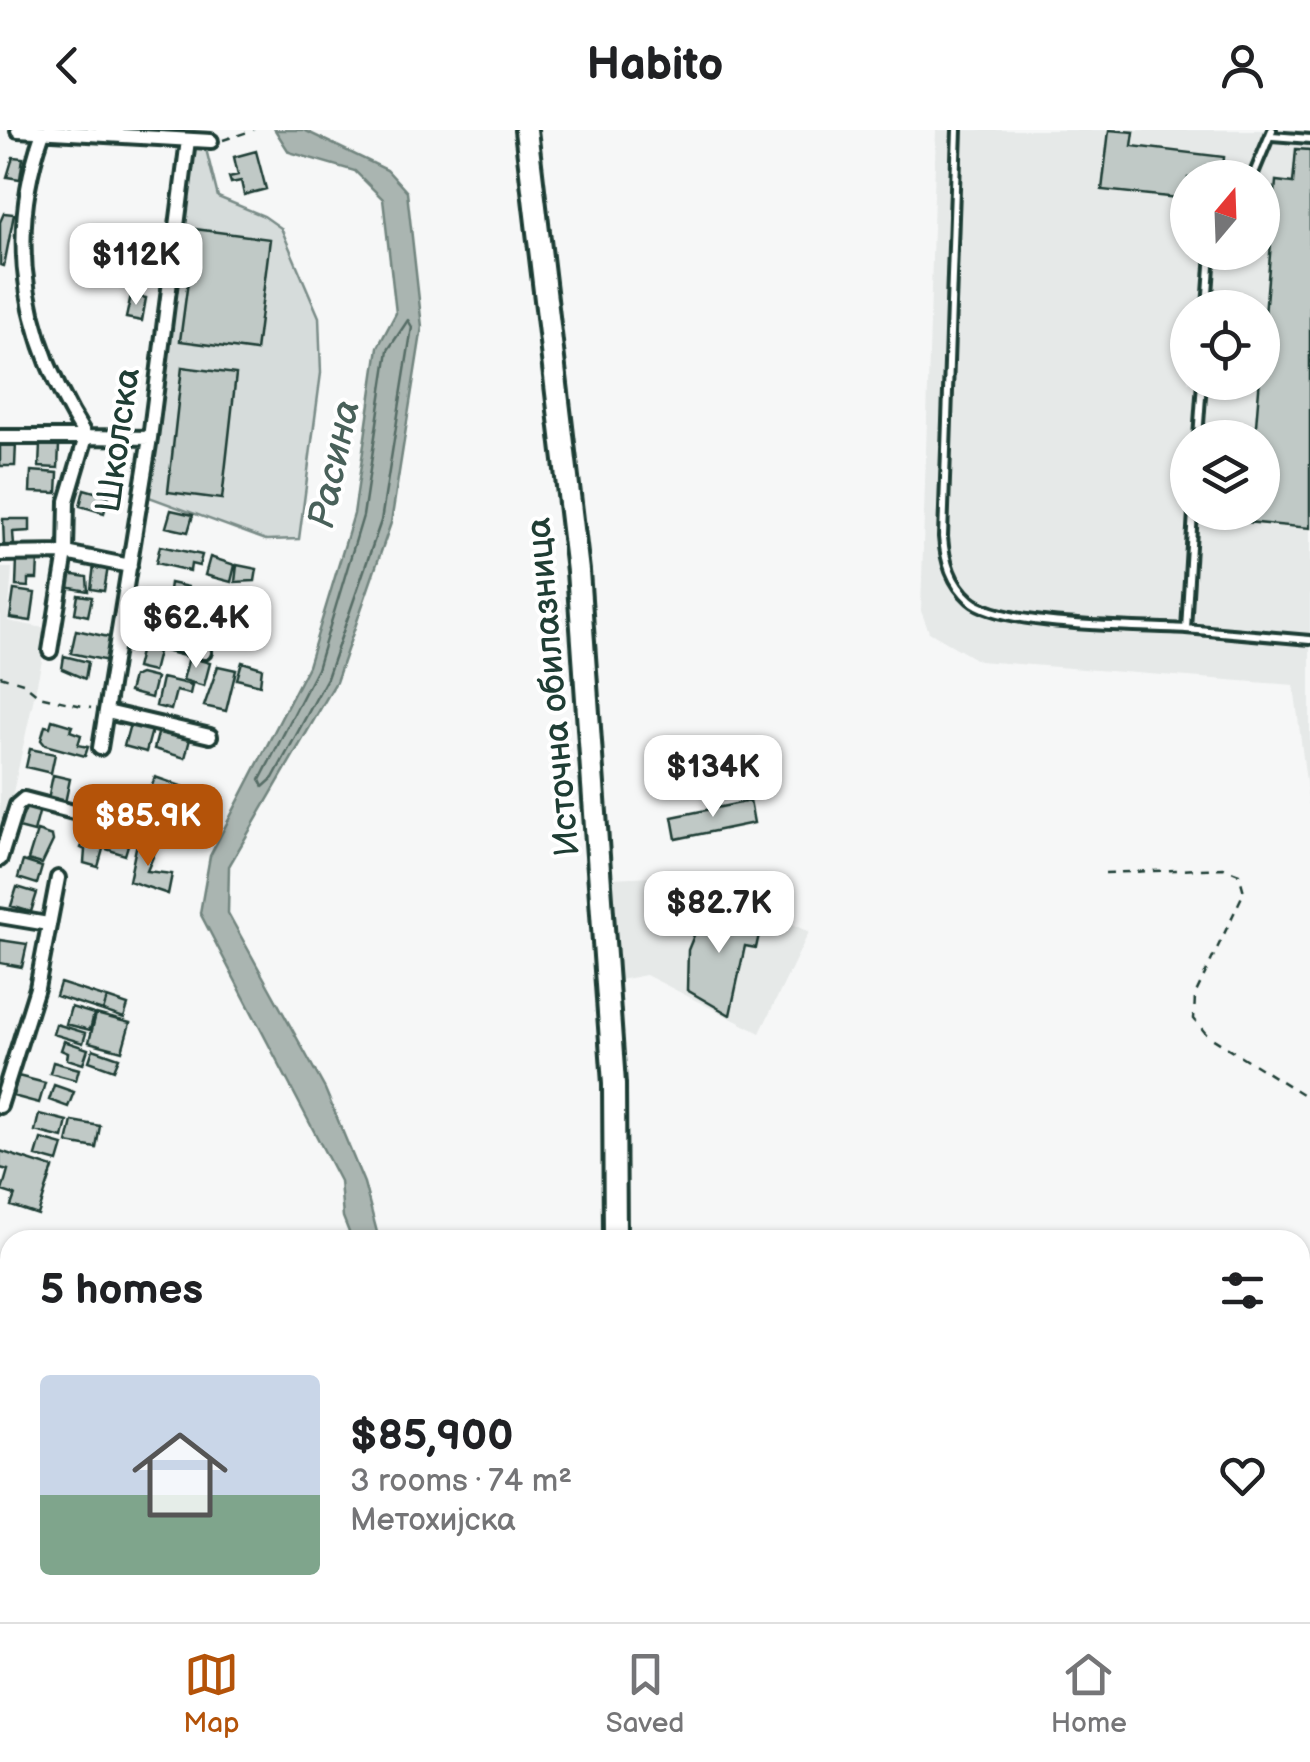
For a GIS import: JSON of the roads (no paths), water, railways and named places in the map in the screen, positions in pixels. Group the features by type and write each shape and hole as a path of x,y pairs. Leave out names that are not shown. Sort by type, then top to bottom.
{"main road":[{"name":"Источна обилазница","path":"526,130 582,626 614,1084 615,1230"}],"street":[{"path":"18,130 211,141"},
{"path":"42,134 28,184 22,228 25,296 62,399 86,437 66,501 66,553 50,651"},
{"name":"Школска","path":"100,748 122,631 150,438 188,140"},
{"path":"0,437 150,438"},
{"path":"0,554 66,553 130,566"},
{"path":"122,631 204,652"},
{"path":"107,712 210,736"},
{"path":"0,859 18,802 24,799 173,838"},
{"path":"0,1106 36,988 58,878"},
{"path":"0,916 48,924"}],"lane":[{"path":"957,130 943,537 949,572 970,600 1006,616 1310,640"},
{"path":"1260,160 1272,133 1310,139"},
{"path":"1186,629 1193,530"}],"water":[{"path":"275,130 304,130 387,170 407,192 422,327 391,523 336,682 229,866 228,913 325,1089 364,1183 376,1230 348,1230 340,1181 200,913 210,856 308,666 354,514 378,347 396,313 383,199 355,171 289,152"}],"water label":[{"name":"Расина","path":"333,464"}]}
